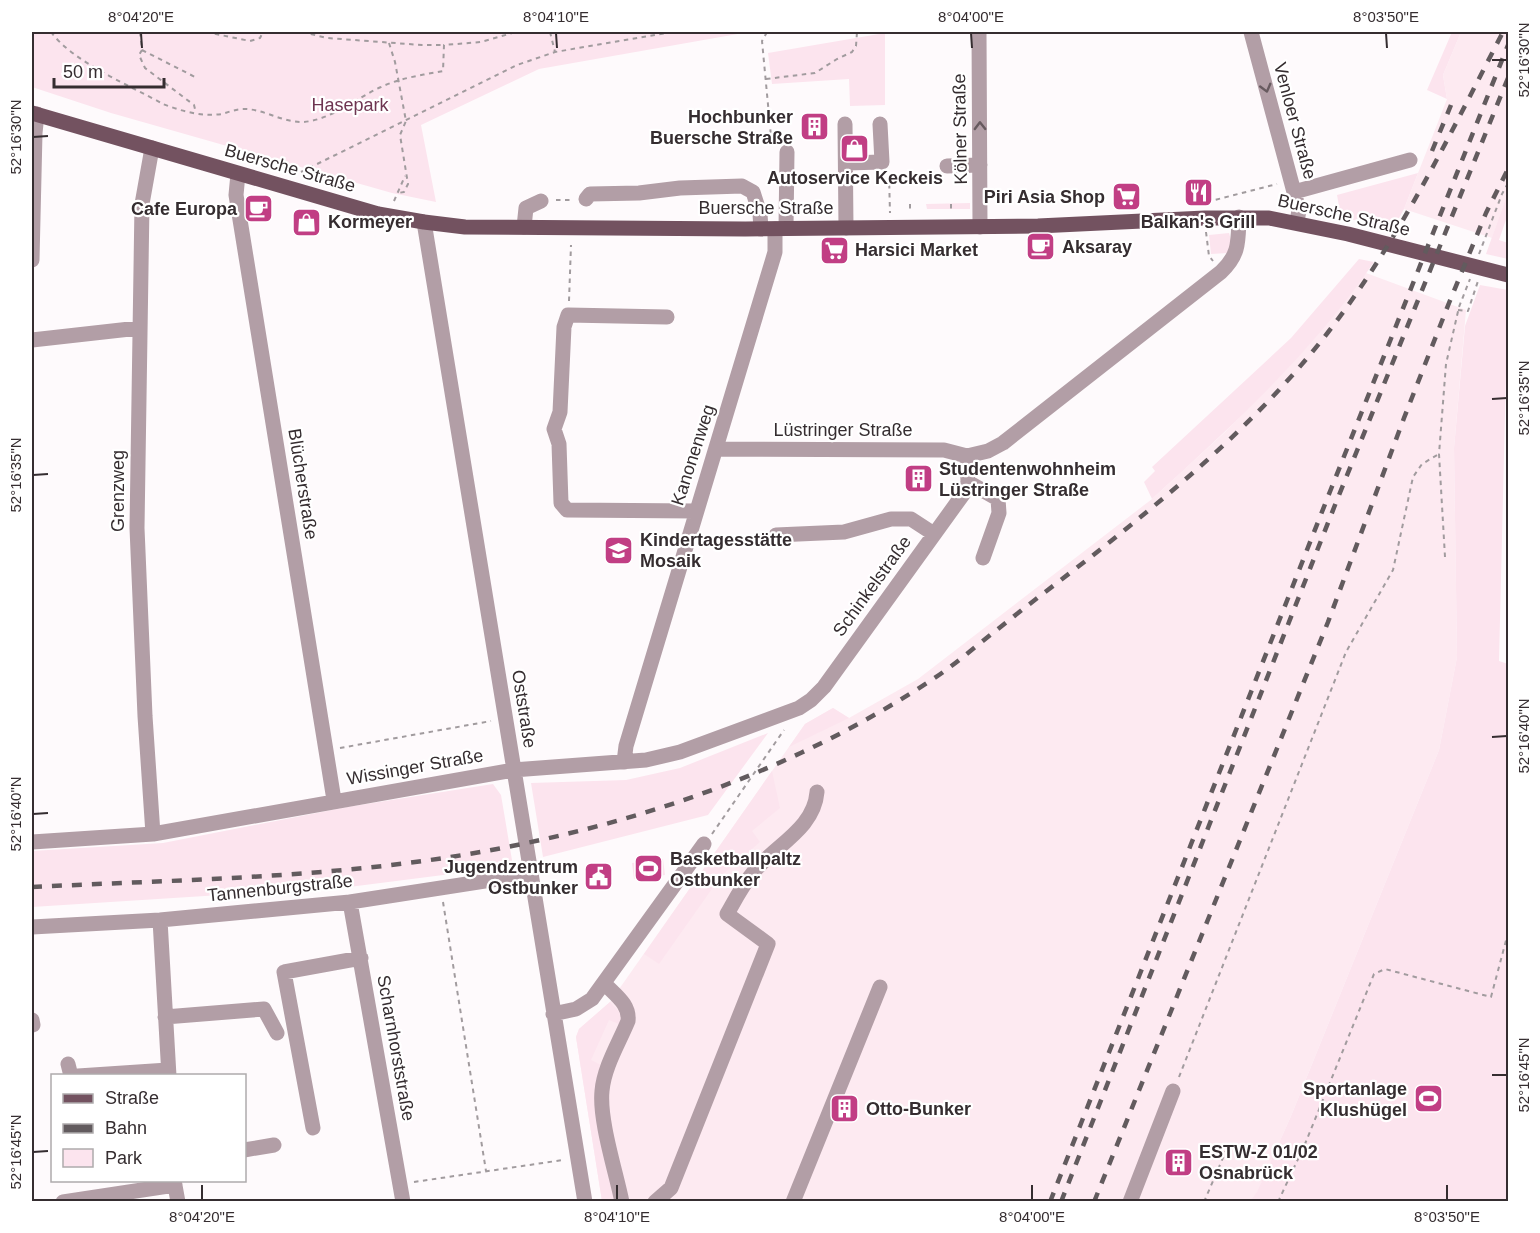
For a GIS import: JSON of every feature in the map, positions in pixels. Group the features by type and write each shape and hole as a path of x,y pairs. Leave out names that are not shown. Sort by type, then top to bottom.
{"main road":[{"name":"Buersche Straße","path":"34,114 378,214 465,227 980,227 1239,217 1269,218 1297,222 1509,275"}],"street":[{"name":"Kölner Straße","path":"979,32 980,227"},
{"name":"Venloer Straße","path":"1251,32 1299,210 1297,222"},
{"path":"32,260 34,114"},
{"path":"845,124 846,228"},
{"path":"846,163 882,162 880,124"},
{"name":"Grenzweg","path":"152,148 142,204 138,578 153,834"},
{"path":"774,228 780,154"},
{"name":"Buersche Straße","path":"1293,186 1410,160"},
{"path":"947,166 980,165"},
{"name":"Blücherstraße","path":"238,174 236,195 334,800"},
{"path":"586,199 590,194 742,186 753,192 760,214 774,228"},
{"path":"524,227 526,208 541,201"},
{"path":"983,558 999,513 998,499 969,482 968,456 988,451 1003,443 1221,272 1231,261 1238,248 1239,217"},
{"name":"Oststraße","path":"424,222 585,1202"},
{"name":"Kanonenweg","path":"624,762 626,746 775,252 774,228"},
{"path":"667,317 568,315 564,327 560,412 554,429 559,444 561,503 567,510 696,511"},
{"path":"32,340 139,328"},
{"name":"Lüstringer Straße","path":"717,449 944,450 968,456"},
{"name":"Schinkelstraße","path":"799,708 824,687 964,494 969,482"},
{"path":"776,536 844,532 891,519 911,519 934,534"},
{"name":"Wissinger Straße","path":"32,842 153,834 513,770 646,760 680,752 799,708"},
{"path":"655,1202 671,1188 768,944 727,914 752,873 810,817 816,805 817,792"},
{"path":"553,1014 576,1010 592,999 704,844"},
{"name":"Tannenburgstraße","path":"32,927 160,920 350,902 531,874"},
{"name":"Scharnhorststraße","path":"350,902 404,1202"},
{"path":"72,1072 168,1072 160,920"},
{"path":"313,1128 284,972 361,958"},
{"path":"604,983 626,1006 629,1014 602,1089 602,1107 622,1202"},
{"path":"798,1200 880,987"},
{"path":"165,1017 264,1008 277,1033"},
{"path":"1130,1202 1173,1091"},
{"path":"246,1150 274,1145"},
{"path":"63,1202 175,1183 178,1202"}],"path":[{"path":"51,32 59,44 73,55 179,110 196,114 220,114 242,108 259,110 279,118 302,122 325,117 398,80 443,71 444,45"},
{"path":"140,32 142,50 139,55 145,68 194,105 196,114"},
{"path":"208,32 250,41 260,38 263,32"},
{"path":"302,32 327,38 444,45 481,42 516,32"},
{"path":"551,32 555,52"},
{"path":"301,172 517,65 555,52 673,32"},
{"path":"767,32 762,41 766,79 780,154"},
{"path":"766,79 815,73 837,58 852,52 856,46 857,32"},
{"path":"388,43 406,121 400,135 407,189 398,193"},
{"path":"142,50 197,78"},
{"path":"882,162 888,170 890,213"},
{"path":"394,201 405,176"},
{"path":"1486,237 1502,194 1509,183"},
{"path":"1204,202 1293,186"},
{"path":"884,193 889,193"},
{"path":"541,201 586,199"},
{"path":"910,204 910,212"},
{"path":"951,204 951,212"},
{"path":"1206,233 1209,256 1221,272"},
{"path":"568,315 571,245"},
{"path":"1445,557 1439,454 1446,364 1458,309 1468,311 1478,281"},
{"path":"1173,1091 1346,652 1393,570 1413,477 1422,464 1439,454"},
{"path":"704,844 799,708"},
{"path":"327,750 506,718"},
{"path":"441,888 486,1171"},
{"path":"1278,1202 1305,1144 1374,974 1385,969 1491,997 1509,933"},
{"path":"1204,1202 1228,1146"},
{"path":"400,1185 577,1158"}],"shaded area":[{"path":"1461,32 1508,32 1508,192 1492,238 1404,209 1447,99 1443,75"},
{"path":"1366,273 1466,310 1454,448 1457,657 1439,750 1291,1116 1257,1193 1250,1201 602,1201 576,1037 579,1029 610,1002 805,724 833,708 849,718 918,679 1152,499 1225,432 1307,347"}],"green space":[{"name":"Hasepark","path":"32,32 749,32 539,69 421,125 436,202 392,193 111,113 32,87"},
{"path":"1452,32 1461,32 1443,75 1447,99 1427,90"},
{"path":"885,33 885,105 850,106 849,79 772,84 768,53"},
{"path":"1418,173 1404,209 1393,229 1341,217 1337,195"},
{"path":"1508,192 1508,214 1499,240 1508,243 1508,259 1486,254"},
{"path":"970,203 970,209 927,209 926,204"},
{"path":"1229,233 1231,240 1228,253 1211,254 1209,235"},
{"path":"1359,259 1374,262 1325,327 1241,416 1152,499 1144,482 1155,471 1152,467 1291,338"},
{"path":"1480,285 1508,290 1499,661 1508,664 1508,1201 1250,1201 1257,1192 1291,1116 1439,750 1457,657 1454,448 1465,326"},
{"path":"833,708 849,718 789,747 805,724"},
{"path":"768,733 708,815 543,857 531,783 626,780 680,768"},
{"path":"772,771 780,808 752,831 760,842 721,876 659,964 644,954"},
{"path":"493,784 501,795 513,866 349,887 32,907 32,851 163,843 347,807"},
{"name":"Basketballpaltz Ostbunker","path":"663,859 665,875 634,879 632,863"},
{"path":"610,1002 620,1014 619,1024 609,1020 591,1060 601,1065 616,1201 602,1201 576,1037 579,1029"}],"railway":[{"path":"32,887 273,876 333,871 453,857 512,846 623,819 731,783 784,761 885,709 950,667 1092,556 1218,451 1276,393 1329,331 1379,260 1423,185 1503,32"},
{"path":"1050,1202 1508,45"},
{"path":"1061,1202 1335,505 1508,78"},
{"path":"1432,151 1451,105"},
{"path":"1094,1202 1328,622 1449,303 1486,213 1508,169"}],"place":[{"name":"Hochbunker Buersche Straße","path":"814,127"},
{"name":"Autoservice Keckeis","path":"855,149"},
{"name":"Balkan's Grill","path":"1198,193"},
{"name":"Piri Asia Shop","path":"1126,197"},
{"name":"Cafe Europa","path":"258,209"},
{"name":"Kormeyer","path":"307,222"},
{"name":"Aksaray","path":"1041,247"},
{"name":"Harsici Market","path":"834,250"},
{"name":"Studentenwohnheim Lüstringer Straße","path":"918,479"},
{"name":"Kindertagesstätte Mosaik","path":"619,550"},
{"name":"Basketballpaltz Ostbunker","path":"649,869"},
{"name":"Jugendzentrum Ostbunker","path":"599,877"},
{"name":"Sportanlage Klushügel","path":"1428,1099"},
{"name":"Otto-Bunker","path":"845,1109"},
{"name":"ESTW-Z 01/02 Osnabrück","path":"1178,1162"}]}
